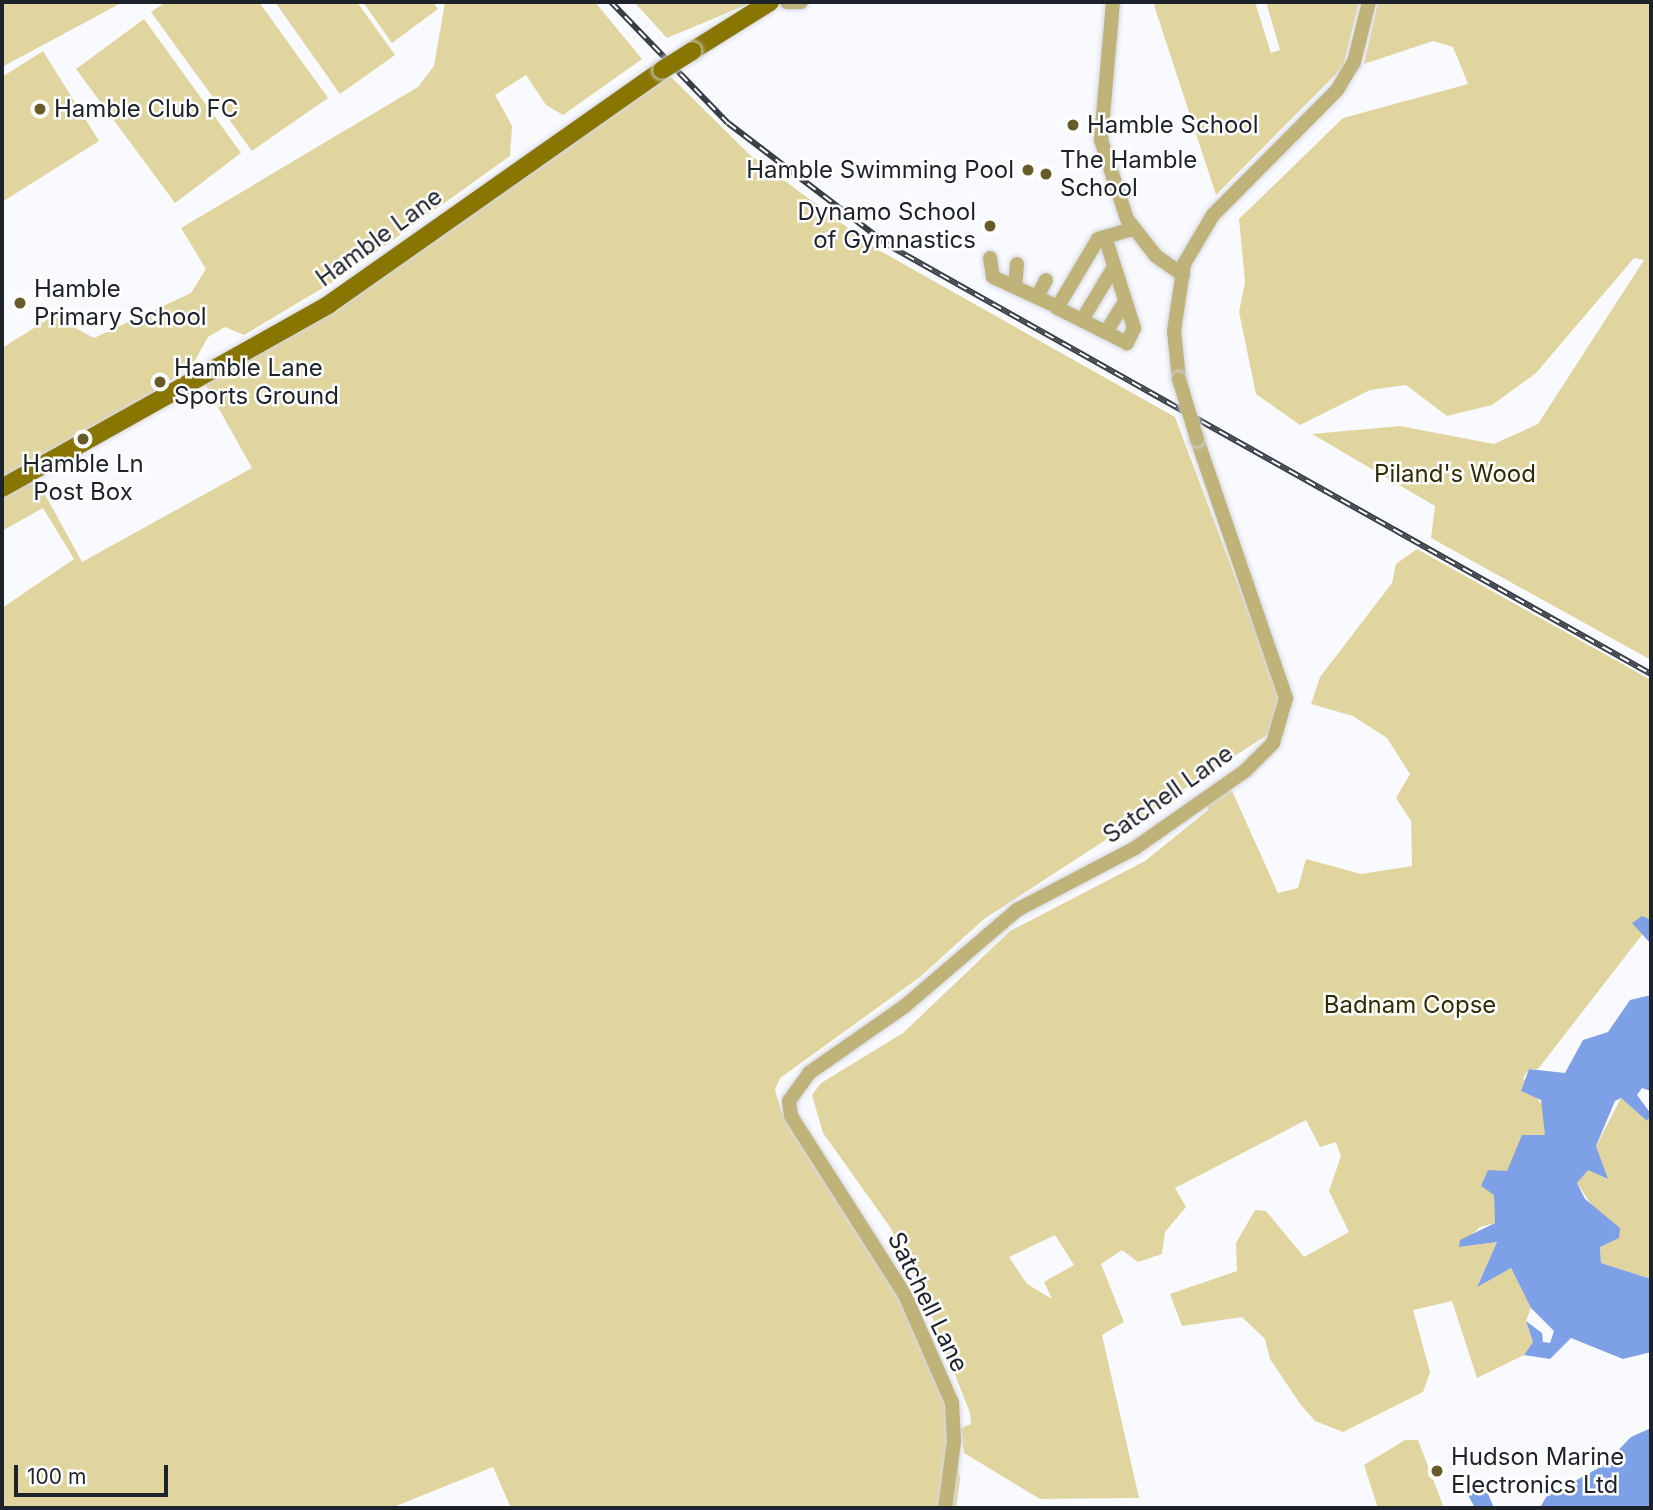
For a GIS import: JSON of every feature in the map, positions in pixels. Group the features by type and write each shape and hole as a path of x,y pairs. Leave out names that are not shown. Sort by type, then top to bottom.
{"main road":[{"name":"Hamble Lane","path":"2,488 328,305 662,70 770,2"}],"street":[{"path":"787,2 801,2"},
{"path":"1113,2 1101,141 1132,229 1183,275"},
{"name":"Satchell Lane","path":"945,1508 954,1441 952,1403 905,1295 791,1116 789,1101 809,1073 905,1006 1017,911 1135,848 1245,771 1273,743 1286,698 1197,439 1179,379 1174,331 1183,275 1213,215 1337,90 1354,62 1369,2"},
{"path":"1058,307 1105,237 1132,229"},
{"path":"990,258 993,277 1127,343 1133,328 1105,237"},
{"path":"1014,287 1017,264"},
{"path":"1082,320 1114,267"},
{"path":"1037,297 1046,280"},
{"path":"1106,332 1125,301"}],"green space":[{"path":"2,2 123,2 2,67"},
{"path":"166,2 259,2 328,98 252,151 151,12"},
{"path":"275,2 357,2 395,55 340,94"},
{"path":"363,2 433,2 438,9 392,43"},
{"path":"445,2 595,2 642,59 563,115 546,105 526,75 495,95 512,126 510,156 341,277 244,335 225,327 208,337 193,364 35,476 82,562 252,468 204,382 670,76 749,154 875,248 1175,417 1281,699 1270,733 984,919 920,977 780,1078 775,1090 781,1110 851,1208 902,1300 949,1413 960,1479 956,1508 511,1508 493,1467 391,1508 2,1508 2,608 74,559 43,508 2,531 2,348 53,316 94,338 191,293 206,269 181,228 418,87 434,66"},
{"path":"634,2 753,2 667,38"},
{"path":"1153,2 1255,2 1271,53 1280,50 1266,2 1359,2 1343,67 1216,195"},
{"name":"Piland's Wood","path":"1378,2 1651,2 1651,660 1431,538 1435,506 1312,434 1400,426 1494,444 1538,424 1644,260 1634,258 1536,373 1492,405 1447,416 1406,385 1370,390 1300,425 1256,394 1239,312 1245,282 1239,219 1343,118 1468,84 1453,47 1433,41 1364,64"},
{"path":"144,19 241,153 175,203 76,69"},
{"name":"Hamble Club FC","path":"43,51 99,141 2,202 2,77"},
{"name":"Badnam Copse","path":"1417,549 1651,680 1651,920 1633,922 1645,931 1538,1069 1529,1069 1523,1078 1547,1112 1545,1135 1531,1139 1507,1172 1494,1172 1495,1223 1480,1227 1460,1247 1497,1242 1477,1286 1511,1268 1531,1308 1526,1321 1533,1342 1524,1355 1477,1378 1452,1301 1413,1310 1430,1372 1423,1392 1343,1432 1315,1421 1270,1359 1265,1339 1242,1317 1182,1326 1170,1294 1237,1271 1236,1243 1255,1210 1266,1211 1304,1257 1349,1232 1329,1191 1341,1156 1336,1142 1320,1147 1306,1120 1175,1188 1186,1207 1165,1232 1162,1254 1138,1262 1122,1250 1101,1264 1124,1322 1102,1335 1139,1498 1040,1499 964,1453 961,1428 971,1424 970,1413 924,1296 890,1227 823,1133 812,1095 821,1083 903,1033 1010,931 1145,861 1208,810 1205,797 1229,784 1278,893 1298,888 1306,859 1361,874 1412,866 1411,821 1396,798 1410,774 1387,738 1353,716 1311,704 1320,677 1392,583 1396,564","holes":["1055,1235 1074,1265 1044,1282 1052,1299 1027,1284 1009,1257"]},
{"path":"1621,1098 1647,1121 1651,1114 1651,1279 1601,1263 1600,1247 1612,1236 1577,1183 1588,1169 1607,1179 1596,1146"},
{"path":"1405,1440 1418,1440 1444,1508 1378,1508 1364,1465"}],"water":[{"path":"1642,916 1651,920 1651,944 1632,923"},
{"path":"1651,995 1651,1091 1642,1088 1637,1095 1651,1114 1647,1121 1621,1098 1615,1101 1596,1146 1608,1179 1588,1170 1577,1183 1585,1199 1620,1228 1619,1238 1600,1247 1601,1263 1651,1279 1651,1352 1623,1359 1571,1338 1550,1359 1524,1355 1533,1342 1526,1321 1542,1333 1543,1342 1550,1343 1554,1331 1531,1308 1511,1268 1477,1287 1497,1242 1459,1247 1460,1240 1495,1223 1494,1195 1481,1186 1488,1170 1507,1171 1522,1135 1545,1135 1541,1100 1521,1091 1529,1069 1565,1073 1583,1040 1608,1032 1630,1000"},
{"path":"1651,1428 1651,1508 1540,1508 1546,1497 1604,1465 1631,1437"},
{"path":"1486,1489 1494,1508 1475,1508 1468,1495"}],"railway":[{"path":"611,2 728,123 888,245 1651,674"}],"place":[{"name":"Hamble Club FC","path":"40,109"},
{"name":"Hamble School","path":"1073,125"},
{"name":"Hamble Swimming Pool","path":"1028,170"},
{"name":"The Hamble School","path":"1046,174"},
{"name":"Dynamo School of Gymnastics","path":"990,226"},
{"name":"Hamble Primary School","path":"20,303"},
{"name":"Hamble Lane Sports Ground","path":"160,382"},
{"name":"Hamble Ln Post Box","path":"83,439"},
{"name":"Hudson Marine Electronics Ltd","path":"1437,1471"}]}
